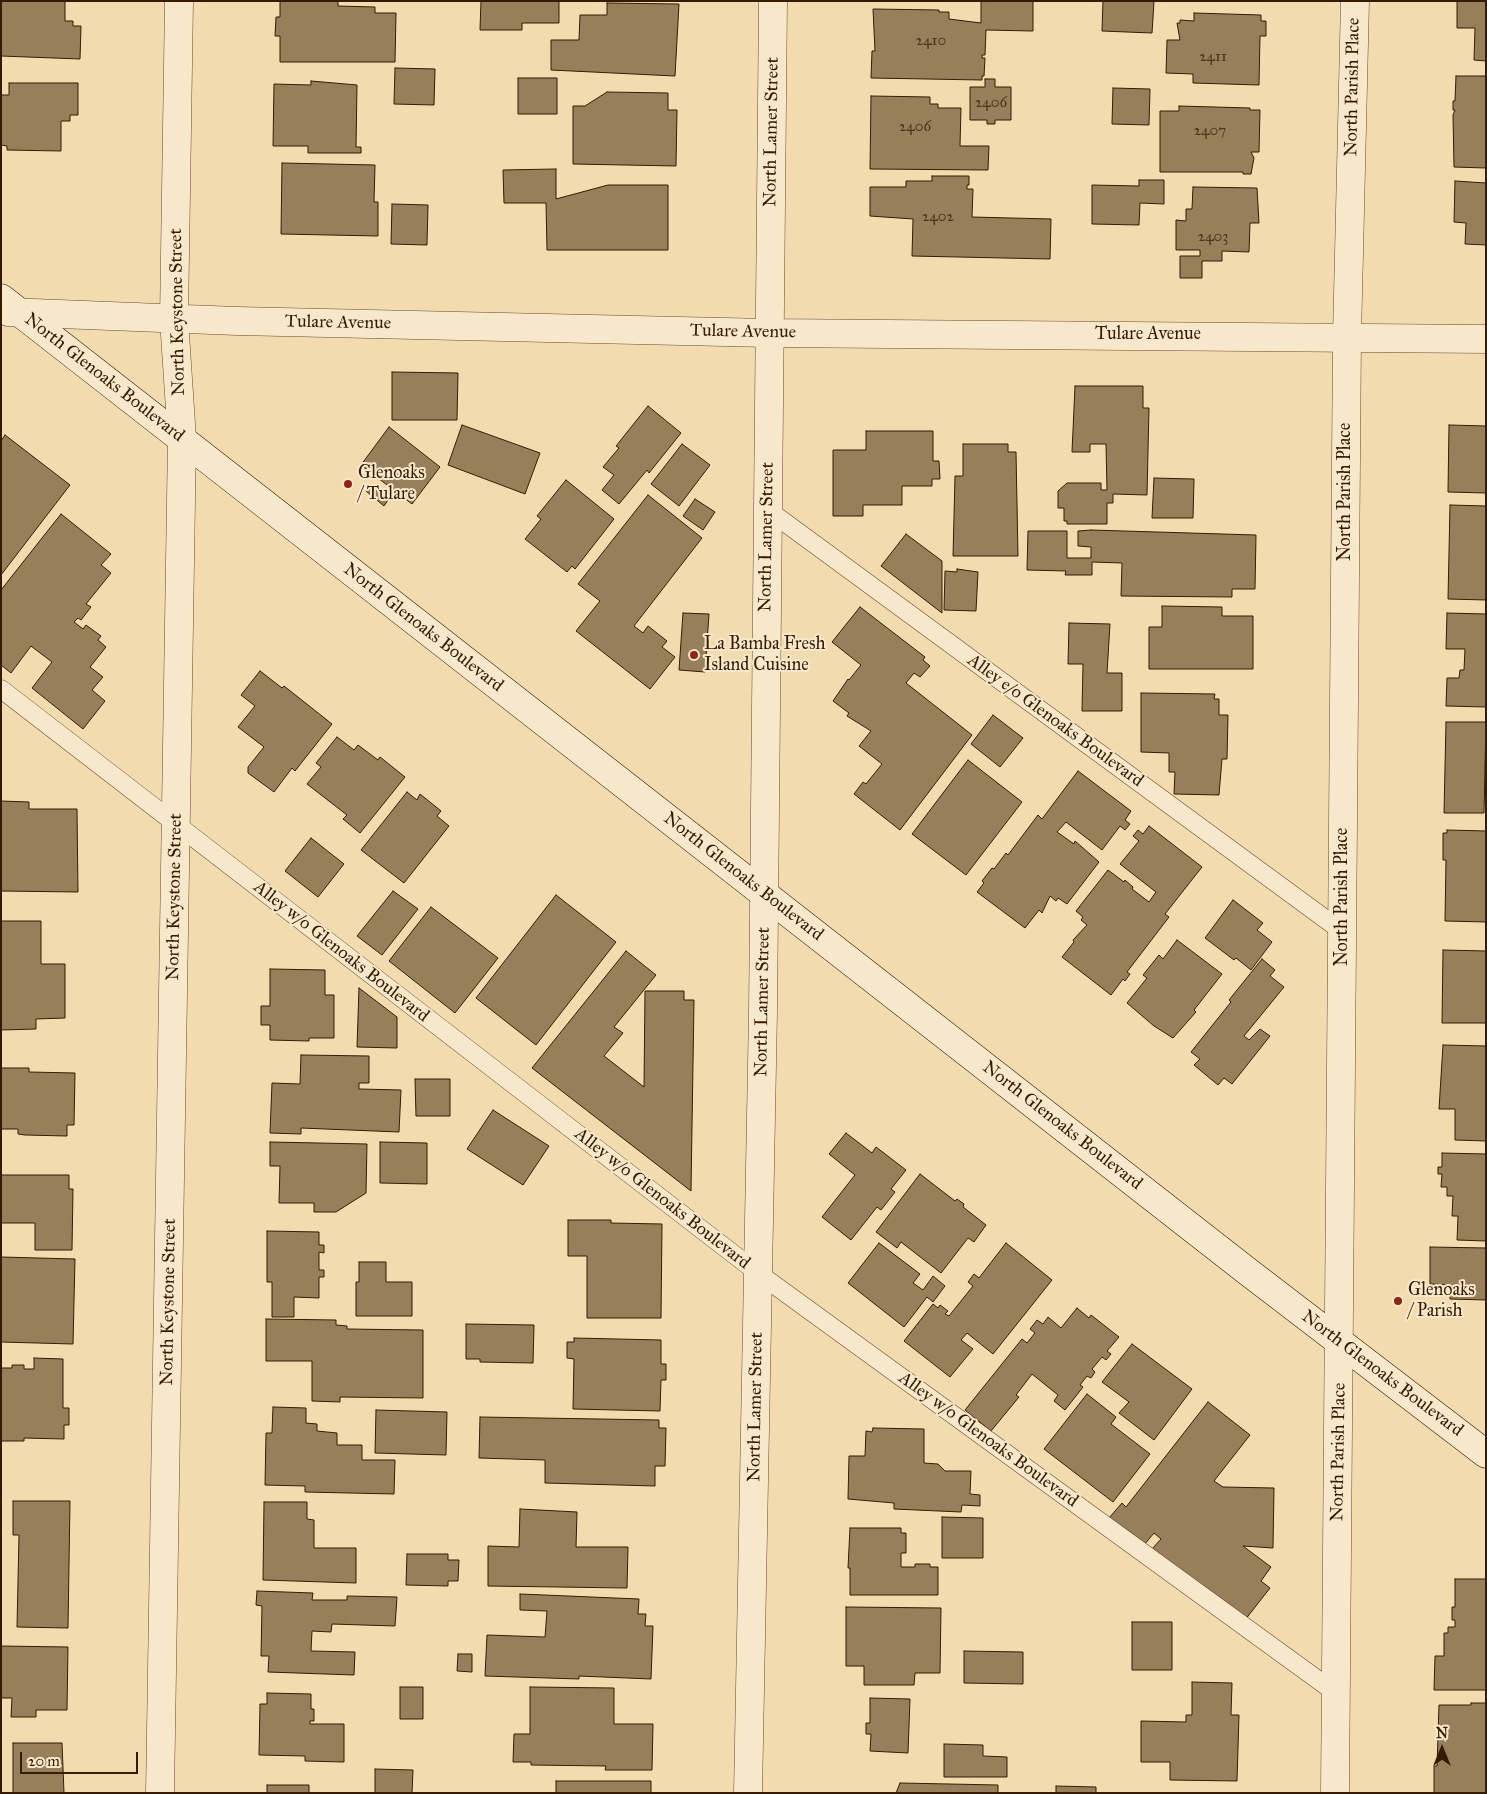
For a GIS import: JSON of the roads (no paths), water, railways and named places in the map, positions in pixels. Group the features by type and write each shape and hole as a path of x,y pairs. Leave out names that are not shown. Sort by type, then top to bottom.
{"street":[{"name":"North Keystone Street","path":"160,1793 182,439 174,319 179,1"},
{"name":"North Lamer Street","path":"748,1793 764,892 773,1"},
{"name":"North Parish Place","path":"1335,1793 1347,336 1355,1"},
{"name":"Tulare Avenue","path":"8,308 174,319 769,333 1347,336 1486,339"},
{"name":"North Glenoaks Boulevard","path":"8,308 182,439 1486,1454"}],"lane":[{"name":"Alley e/o Glenoaks Boulevard","path":"768,510 1343,932"},
{"name":"Alley w/o Glenoaks Boulevard","path":"1,689 176,826 758,1273 1336,1693"}],"place":[{"name":"Glenoaks / Tulare","path":"348,484"},
{"name":"La Bamba Fresh Island Cuisine","path":"694,655"},
{"name":"Glenoaks / Parish","path":"1398,1301"}]}
